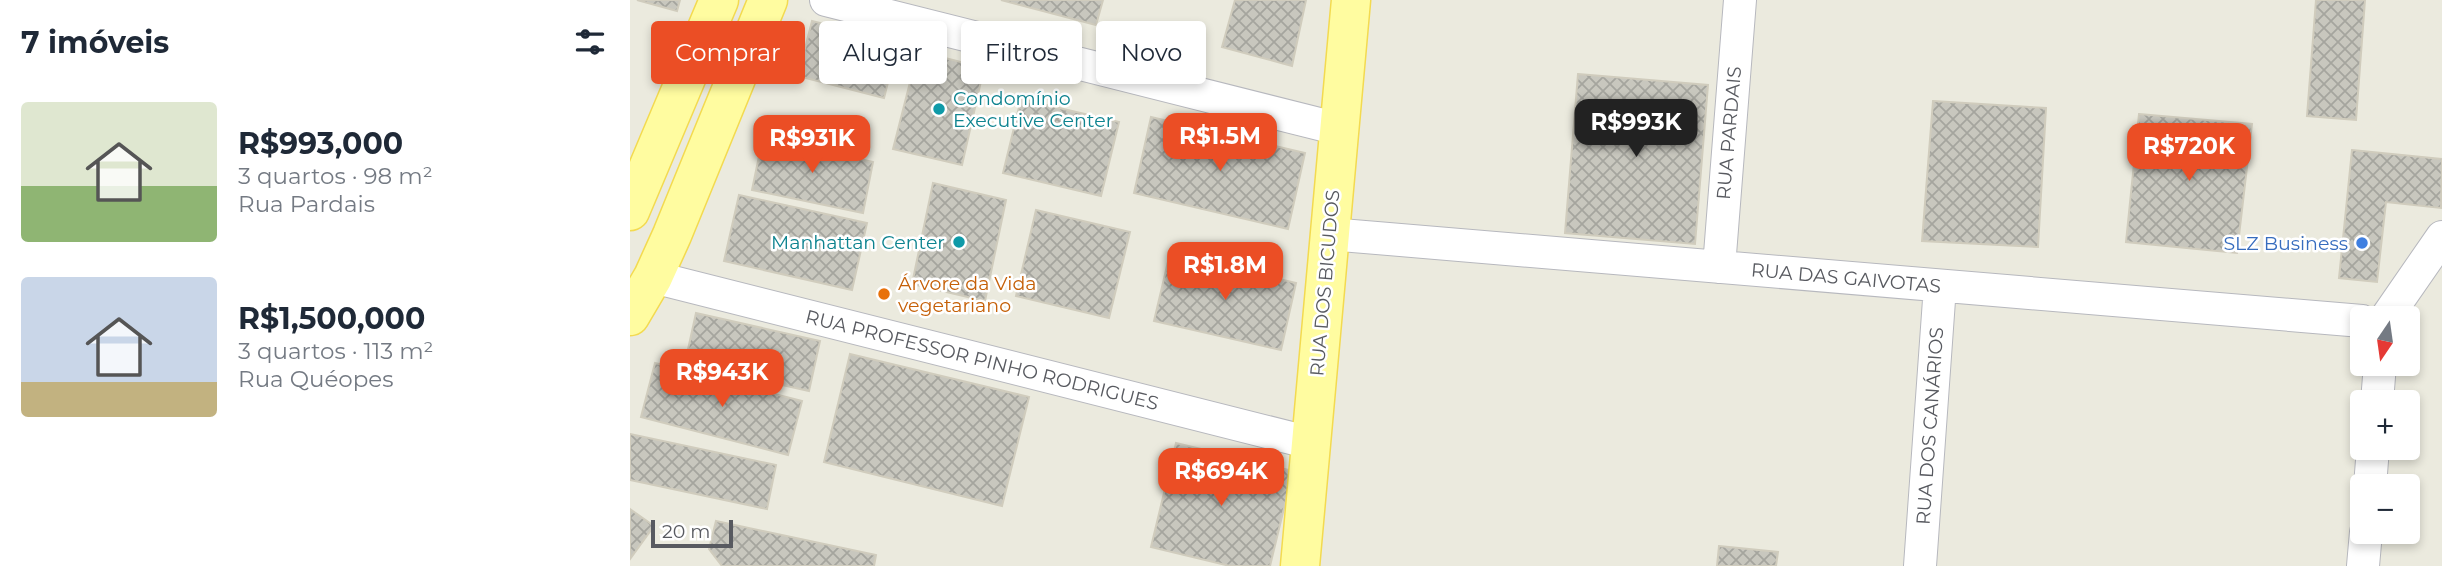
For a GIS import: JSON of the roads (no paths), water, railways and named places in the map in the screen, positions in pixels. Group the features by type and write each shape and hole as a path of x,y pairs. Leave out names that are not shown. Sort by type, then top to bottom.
{"main road":[{"path":"633,201 719,0"},
{"path":"759,21 768,0"},
{"name":"RUA DOS BICUDOS","path":"1300,566 1351,0"},
{"path":"662,135 723,84"},
{"path":"630,316 653,277 734,84"}],"street":[{"path":"826,0 1339,129"},
{"name":"RUA PARDAIS","path":"1719,267 1740,0"},
{"name":"RUA DAS GAIVOTAS","path":"1329,234 2350,320"},
{"path":"2394,306 2442,237"},
{"name":"RUA PROFESSOR PINHO RODRIGUES","path":"653,277 1311,443"},
{"name":"RUA DOS CANÁRIOS","path":"1920,566 1940,286"},
{"path":"2363,566 2365,544"}],"place":[{"name":"Condomínio Executive Center","path":"939,109"},
{"name":"Manhattan Center","path":"959,242"},
{"name":"SLZ Business","path":"2362,243"},
{"name":"Árvore da Vida vegetariano","path":"884,294"}]}
